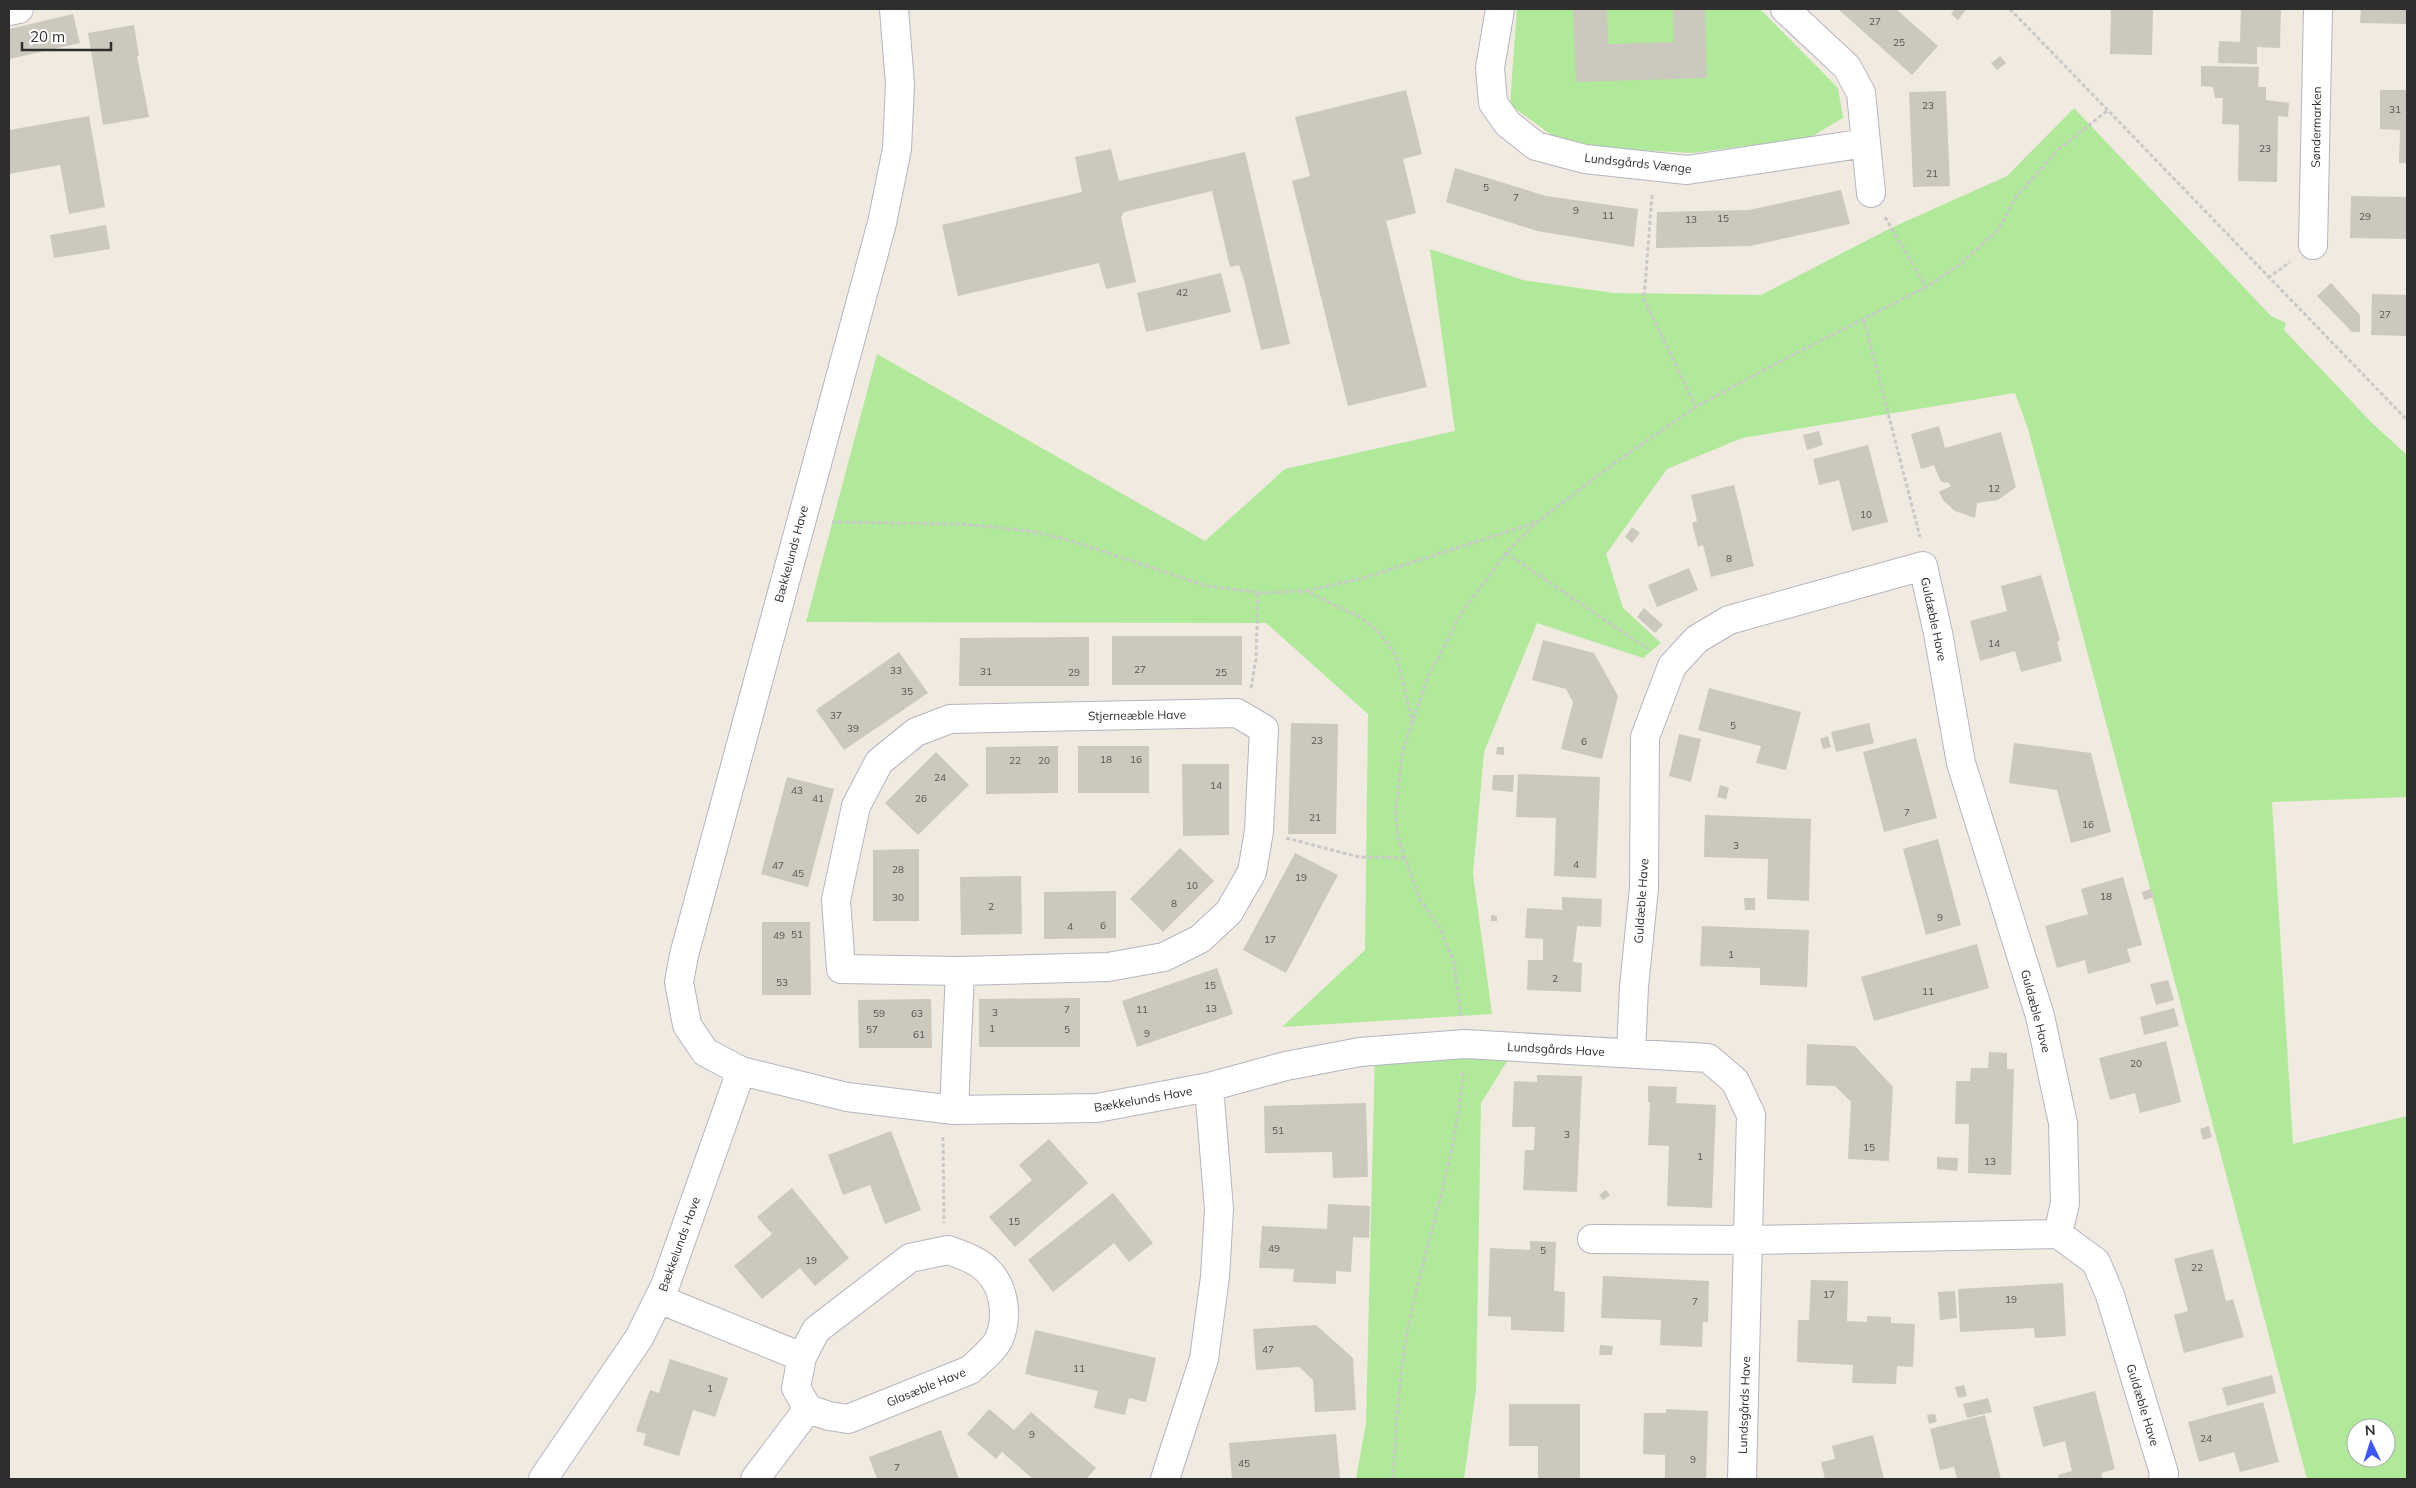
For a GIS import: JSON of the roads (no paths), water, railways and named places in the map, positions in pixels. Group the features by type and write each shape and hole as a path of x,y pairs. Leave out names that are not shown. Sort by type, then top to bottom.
{"street":[{"path":"9,11 19,9"},
{"name":"Bækkelunds Have","path":"894,9 900,84 897,149 882,223 684,955 679,982 686,1024 705,1052 741,1072 847,1097 948,1109 1097,1108 1209,1087 1219,1209 1215,1277 1204,1359 1164,1479"},
{"name":"Lundsgårds Vænge","path":"1500,9 1490,68 1493,103 1508,124 1536,146 1585,159 1687,170 1866,143"},
{"path":"1785,9 1847,67 1861,93 1871,193"},
{"name":"Søndermarken","path":"2312,245 2318,9"},
{"name":"Guldæble Have","path":"1630,1053 1634,987 1644,888 1645,737 1672,666 1697,639 1728,620 1923,566 1938,633 1961,763 2040,1016 2063,1123 2065,1203 2058,1234 2096,1262 2110,1295 2164,1473 2163,1479"},
{"name":"Stjerneæble Have","path":"1237,713 1264,729 1259,831 1252,872 1229,912 1200,939 1164,957 1108,967 960,970 841,970 836,900 856,806 879,762 916,732 950,719 1237,713"},
{"path":"948,1109 960,970"},
{"name":"Lundsgårds Have","path":"1209,1087 1286,1066 1360,1052 1465,1044 1708,1058 1735,1081 1751,1115 1742,1479"},
{"name":"Bækkelunds Have","path":"543,1479 638,1338 666,1286 741,1072"},
{"path":"1592,1239 1749,1240 2058,1234"},
{"name":"Glasæble Have","path":"802,1357 816,1330 910,1258 945,1250 973,1260 989,1271 998,1287 1004,1304 1004,1322 998,1340 970,1370 848,1419 829,1416 808,1409"},
{"path":"659,1299 802,1357 796,1388 808,1409 755,1479"}]}
